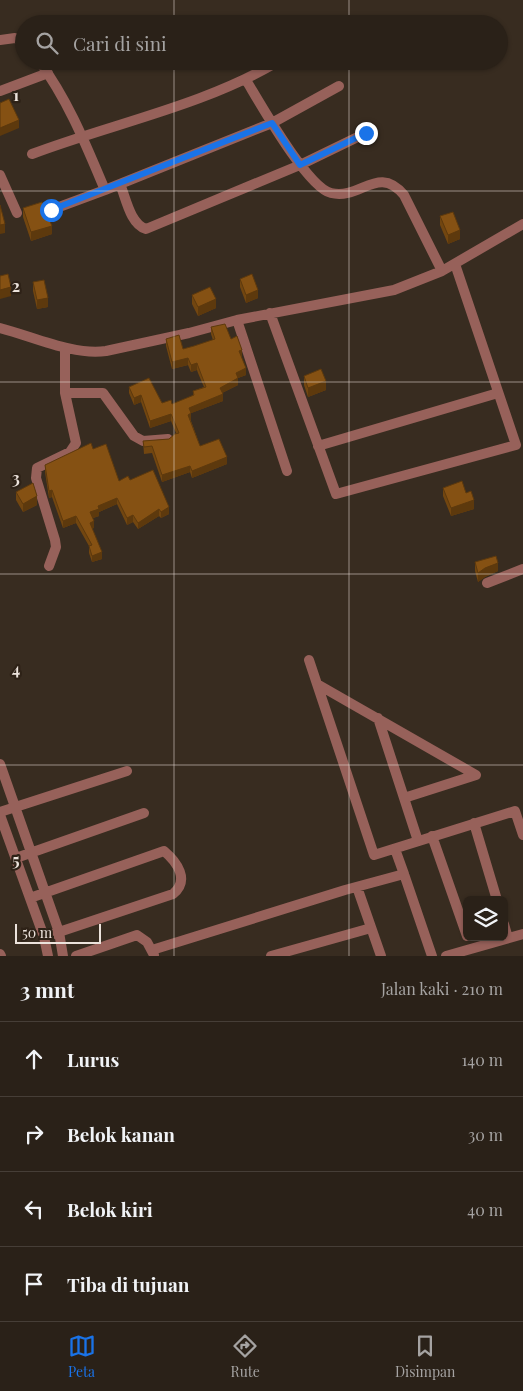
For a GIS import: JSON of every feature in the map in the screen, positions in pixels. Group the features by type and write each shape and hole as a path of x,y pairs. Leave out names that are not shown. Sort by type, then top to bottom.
{"street":[{"path":"0,40 15,38"},
{"path":"46,70 82,135 104,190"},
{"path":"32,154 82,135 209,96 246,80 263,70"},
{"path":"0,91 48,73"},
{"path":"246,80 300,165 320,186 330,193 343,193 386,181 396,186 404,195 442,271"},
{"path":"51,210 272,123 339,86"},
{"path":"120,184 135,221 146,230 300,165 366,133"},
{"path":"0,175 17,213"},
{"path":"0,328 65,348 95,353 106,351 270,313 394,290 442,271 523,224"},
{"path":"270,313 336,494 516,445 455,264"},
{"path":"237,320 287,471"},
{"path":"49,566 56,547 56,540 36,478 37,468 70,452 76,443 65,393 65,348"},
{"path":"65,393 103,393 134,436 142,441 168,439"},
{"path":"318,446 498,393"},
{"path":"487,583 523,570"},
{"path":"310,660 374,855 515,811 523,835"},
{"path":"317,684 476,775 404,798"},
{"path":"378,718 418,841"},
{"path":"0,764 59,932 63,956"},
{"path":"48,956 44,937 0,813 127,771"},
{"path":"16,858 144,813"},
{"path":"474,823 496,896"},
{"path":"432,836 463,925"},
{"path":"395,849 432,956"},
{"path":"30,898 164,851 180,870 182,877 180,885 173,894 44,937"},
{"path":"76,956 137,935 147,942 153,953 357,887 404,874"},
{"path":"357,887 381,956"},
{"path":"271,956 371,928"},
{"path":"508,938 523,934"},
{"path":"469,941 471,949"},
{"path":"446,956 498,941"},
{"path":"102,946 106,956"}],"building":[{"path":"9,99 19,120 0,128 0,103"},
{"path":"42,202 52,226 31,232 23,208"},
{"path":"0,205 5,224 0,225"},
{"path":"453,212 460,230 448,235 440,216"},
{"path":"8,274 11,287 0,290 0,276"},
{"path":"252,274 258,290 246,295 240,279"},
{"path":"44,280 48,298 37,300 33,282"},
{"path":"210,287 216,299 198,307 192,295"},
{"path":"225,324 231,339 237,336 242,350 239,351 246,368 236,373 238,378 220,388 223,394 189,408 191,413 188,415 200,446 219,439 227,457 192,471 190,466 162,475 152,446 144,447 143,441 169,439 179,433 171,414 150,421 141,395 134,398 129,387 149,378 162,403 171,400 172,404 194,395 193,391 206,387 197,363 191,365 188,358 172,362 166,339 179,335 183,349 215,339 211,327"},
{"path":"321,369 326,381 308,388 304,376"},
{"path":"91,443 93,449 106,444 119,481 128,476 130,480 153,470 169,507 161,512 159,509 138,523 133,515 127,518 117,498 98,506 99,509 90,512 94,521 90,523 102,552 92,556 89,546 92,545 76,516 63,521 52,490 49,491 45,465"},
{"path":"462,481 466,493 471,491 474,500 451,508 443,488"},
{"path":"33,483 37,496 23,504 16,492"},
{"path":"496,556 498,563 478,573 475,562"}],"route":[{"path":"51,210 272,123 300,165 366,133"}]}
